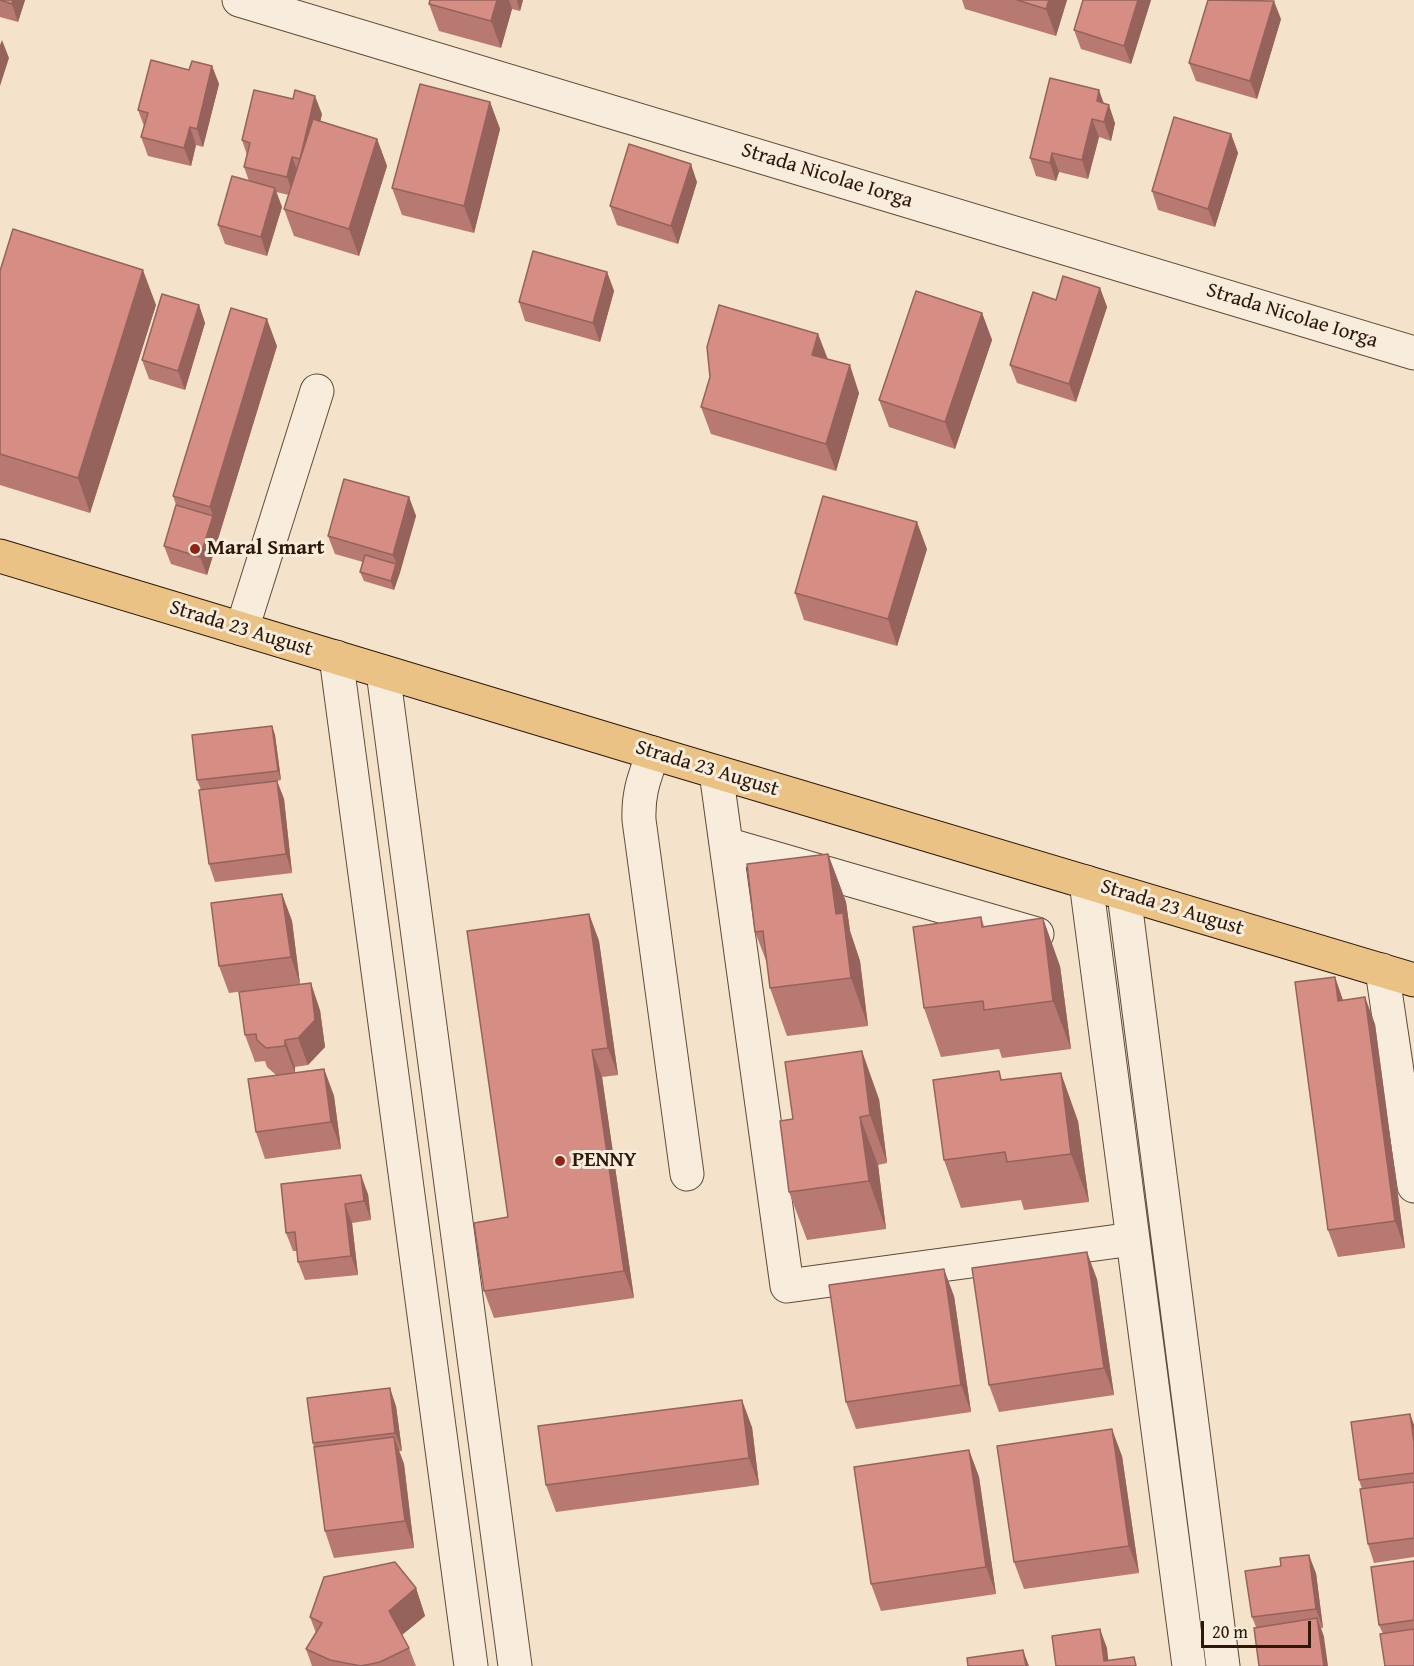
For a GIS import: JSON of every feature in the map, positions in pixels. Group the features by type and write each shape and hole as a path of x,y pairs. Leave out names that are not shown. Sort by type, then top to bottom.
{"main road":[{"name":"Strada 23 August","path":"0,556 1414,980"}],"street":[{"name":"Strada Nicolae Iorga","path":"239,0 1414,353"},
{"path":"242,629 317,391"},
{"path":"336,657 471,1666"},
{"path":"383,672 515,1666"},
{"path":"652,753 640,790 639,820 687,1174"},
{"path":"716,772 787,1286 1133,1239"},
{"path":"726,844 1037,934"},
{"path":"1086,882 1189,1666"},
{"path":"1124,894 1223,1666"},
{"path":"1383,970 1414,1186"}],"building":[{"path":"0,0 13,0 12,4"},
{"path":"430,0 497,0 491,21 429,4"},
{"path":"1017,0 1049,0 1046,9"},
{"path":"1083,0 1138,0 1124,46 1074,30"},
{"path":"1208,0 1274,1 1250,81 1189,63"},
{"path":"151,60 189,70 192,61 212,66 197,129 190,127 184,148 141,137 148,113 138,110"},
{"path":"1050,78 1099,90 1097,101 1109,105 1104,122 1092,119 1082,160 1052,153 1050,163 1030,158"},
{"path":"420,84 490,102 464,206 392,188"},
{"path":"254,90 293,99 295,90 315,96 300,159 292,157 287,177 244,167 250,143 242,140"},
{"path":"1174,117 1231,134 1208,209 1152,191"},
{"path":"313,119 377,139 349,229 284,209"},
{"path":"629,144 691,164 671,226 610,206"},
{"path":"232,176 275,188 261,237 218,225"},
{"path":"13,229 143,270 78,478 0,454 0,271"},
{"path":"533,251 607,272 593,323 519,302"},
{"path":"1063,276 1100,288 1069,384 1010,365 1033,292 1056,300"},
{"path":"916,291 982,313 945,422 879,400"},
{"path":"162,294 199,305 178,371 142,360"},
{"path":"719,305 818,334 812,355 850,365 826,444 701,407 710,377 707,347"},
{"path":"231,308 267,319 210,507 173,496"},
{"path":"344,479 409,497 393,555 328,536"},
{"path":"823,496 917,522 888,619 795,593"},
{"path":"176,505 213,516 200,557 164,546"},
{"path":"365,555 396,564 391,581 360,572"},
{"path":"272,726 278,771 197,780 192,735"},
{"path":"277,781 286,854 209,864 199,790"},
{"path":"828,854 836,914 843,913 851,978 770,988 763,931 755,932 747,864"},
{"path":"282,894 291,957 219,966 211,903"},
{"name":"PENNY","path":"589,914 608,1048 592,1050 624,1271 484,1291 474,1223 508,1217 467,931"},
{"path":"981,917 982,927 1043,918 1053,1001 984,1010 983,1001 924,1008 913,927"},
{"path":"1335,977 1338,1001 1365,997 1395,1221 1328,1230 1295,982"},
{"path":"311,983 315,1020 298,1038 285,1040 285,1046 266,1048 257,1040 256,1034 245,1035 239,992"},
{"path":"862,1051 870,1115 860,1117 869,1181 789,1192 780,1121 793,1119 785,1062"},
{"path":"324,1069 331,1122 256,1132 248,1079"},
{"path":"999,1071 1001,1080 1061,1073 1071,1154 1007,1162 1005,1152 944,1160 933,1080"},
{"path":"361,1175 364,1201 345,1204 351,1256 298,1262 295,1232 286,1233 281,1184"},
{"path":"1087,1252 1104,1368 989,1385 972,1268"},
{"path":"944,1269 961,1385 846,1402 829,1285"},
{"path":"390,1388 395,1433 313,1443 307,1398"},
{"path":"742,1400 749,1458 546,1485 538,1426"},
{"path":"1410,1414 1414,1442 1414,1473 1359,1480 1351,1422"},
{"path":"1112,1429 1129,1546 1014,1562 997,1446"},
{"path":"394,1437 405,1521 325,1531 314,1447"},
{"path":"969,1450 986,1567 871,1584 854,1467"},
{"path":"1414,1482 1414,1538 1368,1544 1360,1489"},
{"path":"1309,1555 1316,1609 1252,1617 1245,1571 1281,1566 1280,1558"},
{"path":"1414,1561 1414,1620 1379,1625 1371,1567"},
{"path":"395,1562 416,1588 389,1611 409,1648 380,1662 361,1666 330,1660 306,1649 322,1623 310,1617 324,1577"},
{"path":"1317,1618 1324,1666 1259,1666 1254,1628"},
{"path":"1100,1629 1104,1661 1134,1657 1136,1666 1056,1666 1052,1636"},
{"path":"1414,1629 1414,1666 1385,1666 1380,1634"},
{"path":"1023,1650 1026,1666 968,1666 967,1658"}],"place":[{"name":"Maral Smart","path":"195,549"},
{"name":"PENNY","path":"560,1161"}]}
